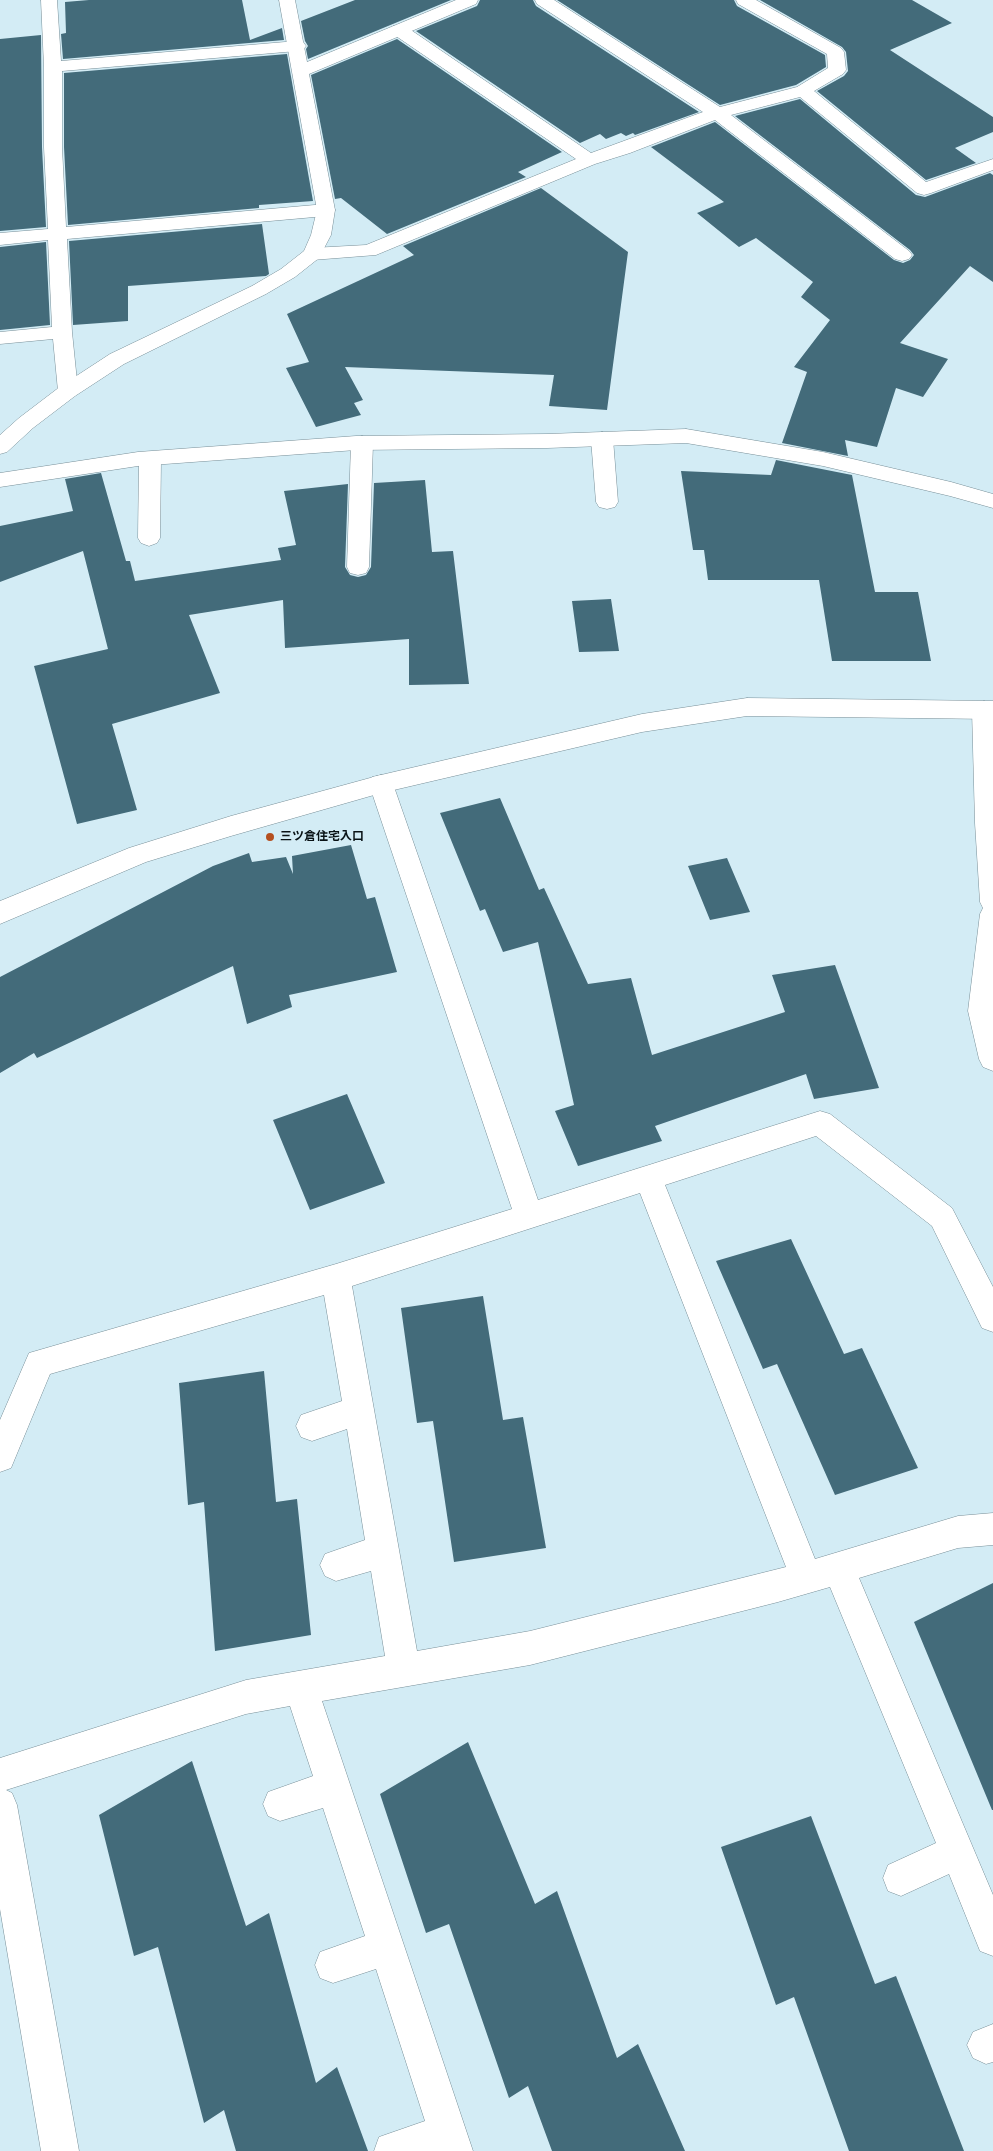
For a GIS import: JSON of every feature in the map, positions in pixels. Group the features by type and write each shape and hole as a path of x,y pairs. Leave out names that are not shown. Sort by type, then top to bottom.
{"street":[{"path":"49,0 53,67 53,147 57,234 62,332 68,392"},
{"path":"0,448 26,423 117,359 259,290 288,273 312,254 321,235 326,210 287,0"},
{"path":"301,71 470,0"},
{"path":"543,0 717,113 902,255"},
{"path":"312,254 369,251 589,160 624,149 717,113 803,91 837,70 835,52 744,0"},
{"path":"399,30 589,160"},
{"path":"53,67 297,46"},
{"path":"803,91 924,189 993,164"},
{"path":"0,240 326,210"},
{"path":"0,338 62,332"},
{"path":"0,480 150,459 362,444 686,436 823,459 951,489 993,501"},
{"path":"602,439 607,502"},
{"path":"358,567 362,444"},
{"path":"149,538 150,459"},
{"path":"0,914 14,906 138,855 381,784 642,723 747,707 989,710 987,823 993,902"},
{"path":"381,784 529,1216"},
{"path":"993,914 981,1011 993,1060"},
{"path":"0,1457 40,1363 336,1278 820,1123 942,1217 993,1318"},
{"path":"648,1178 806,1578"},
{"path":"336,1278 404,1669"},
{"path":"312,1426 359,1410"},
{"path":"0,1775 246,1697 530,1648 806,1578 958,1532 993,1529"},
{"path":"336,1565 383,1551"},
{"path":"839,1568 993,1938"},
{"path":"302,1687 450,2142 394,2151"},
{"path":"280,1804 334,1787"},
{"path":"0,1805 7,1882 60,2151"},
{"path":"901,1878 958,1852"},
{"path":"332,1965 386,1946"}],"building":[{"path":"89,0 242,0 250,40 282,28 284,40 63,59 61,34 66,33 65,2"},
{"path":"355,0 451,0 308,59 306,49 308,46 305,41 301,21"},
{"path":"480,0 533,0 536,6 699,112 635,135 633,133 626,136 621,133 606,139 600,134 580,143 416,31 477,6"},
{"path":"557,0 734,0 737,6 825,55 826,67 796,85 720,105"},
{"path":"760,0 912,0 952,23 890,50 993,117 993,132 955,148 976,163 926,180 817,91 844,76 848,71 846,52 842,47"},
{"path":"41,35 42,147 46,227 0,231 0,39"},
{"path":"397,39 562,152 518,172 526,177 387,234 341,198 335,199 311,75"},
{"path":"287,54 313,201 259,205 259,208 68,225 64,147 64,73"},
{"path":"800,99 916,195 925,197 990,173 993,175 993,282 970,266 900,343 948,359 923,397 896,388 877,447 845,440 848,456 782,443 807,372 794,367 830,320 801,297 813,282 756,238 739,247 697,213 724,202 651,147 715,122 894,260 903,263 910,260 914,255 910,250 735,116"},
{"path":"541,188 628,252 607,410 549,406 554,375 345,367 363,400 354,403 361,415 316,427 286,368 309,362 287,314 414,255 403,246"},
{"path":"262,224 269,274 266,276 128,286 128,321 73,325 69,241"},
{"path":"46,242 50,325 0,330 0,247"},
{"path":"776,460 852,475 875,592 918,592 931,661 832,661 819,580 708,580 704,550 693,550 681,471 771,475"},
{"path":"101,473 126,561 130,561 135,581 281,560 278,548 296,545 284,491 348,484 345,567 350,575 358,577 366,575 371,567 374,483 425,480 432,552 453,551 469,684 409,685 409,639 285,648 283,600 189,615 220,693 112,724 137,810 77,824 34,666 108,649 83,551 0,582 0,526 73,511 65,479"},
{"path":"611,599 619,651 579,652 572,601"},
{"path":"500,798 539,890 544,888 588,984 631,978 652,1055 785,1012 772,975 835,965 879,1088 814,1099 806,1074 655,1126 662,1141 578,1166 555,1111 574,1105 538,942 503,952 485,909 480,911 440,813"},
{"path":"351,845 367,899 375,897 397,972 289,995 292,1007 247,1024 233,966 37,1058 34,1053 0,1073 0,977 213,866 249,853 252,862 286,857 293,874 292,856"},
{"path":"727,858 750,912 710,920 688,866"},
{"path":"347,1094 385,1183 310,1210 273,1120"},
{"path":"791,1239 844,1354 862,1348 918,1468 835,1495 777,1364 763,1369 716,1261"},
{"path":"483,1296 503,1420 523,1417 546,1548 454,1562 433,1421 417,1423 401,1308"},
{"path":"264,1371 276,1502 297,1499 311,1635 215,1651 204,1502 188,1505 179,1383"},
{"path":"993,1583 993,1810 992,1810 914,1622"},
{"path":"468,1742 535,1904 557,1891 617,2058 638,2044 685,2151 552,2151 528,2086 509,2098 449,1924 426,1933 380,1794"},
{"path":"192,1761 246,1926 269,1913 316,2083 337,2067 368,2151 236,2151 224,2110 204,2123 158,1947 134,1956 99,1815"},
{"path":"811,1816 875,1984 896,1976 964,2151 849,2151 794,1997 776,2005 721,1847"}],"place":[{"name":"三ツ倉住宅入口","path":"270,837"}]}
